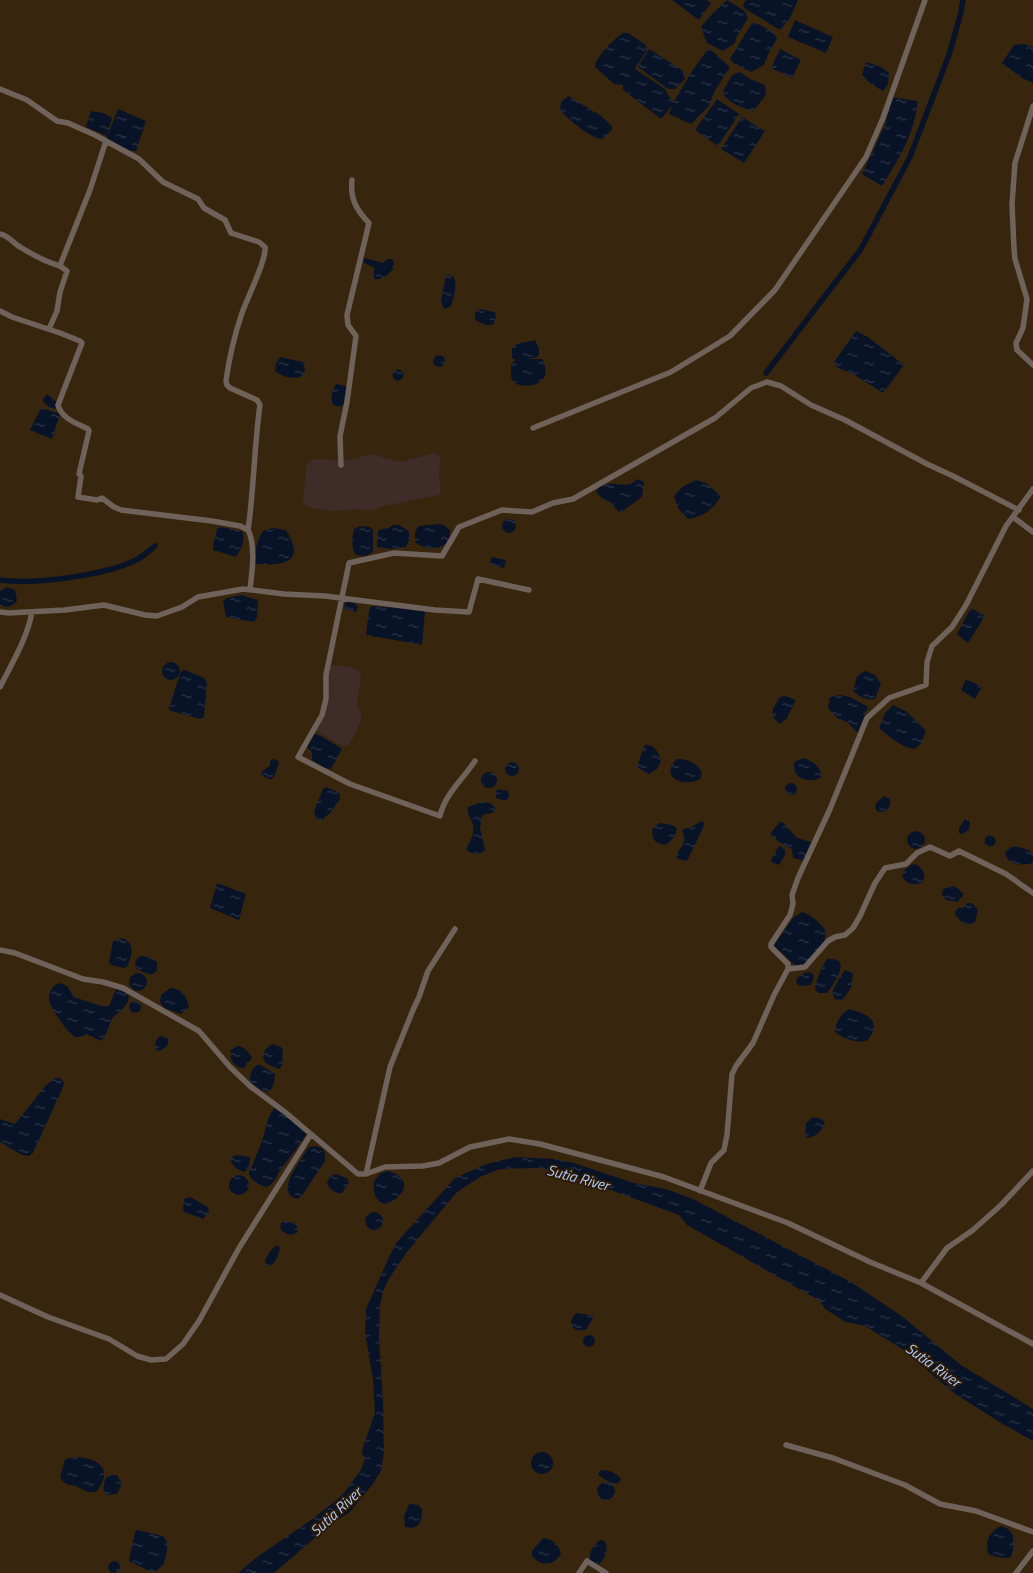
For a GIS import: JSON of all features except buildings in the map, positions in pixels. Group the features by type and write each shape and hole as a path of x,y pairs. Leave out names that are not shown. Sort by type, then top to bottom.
{"street":[{"path":"533,428 671,372 730,336 775,290 866,157 889,102 924,0"},
{"path":"0,89 27,100 57,121 68,123 139,159 169,185 198,199 204,208 227,222 231,233 259,242 265,247 264,260 240,318 226,381 230,388 257,400 260,405 248,530 252,543 250,589"},
{"path":"1033,106 1015,163 1012,213 1015,259 1027,299 1023,328 1016,343 1017,350 1033,365"},
{"path":"60,266 90,190 106,141"},
{"path":"341,465 340,436 347,402 356,336 348,325 347,315 369,223 356,208 351,191 352,180"},
{"path":"0,234 4,234 19,246 44,261 60,266 67,271 60,292 57,311 49,329"},
{"path":"0,311 80,341 82,344 58,405 58,408 66,418 89,431 78,474 81,476 78,497 97,500 102,498 121,510 212,521 240,526 248,530"},
{"path":"475,761 465,777 451,792 442,808 440,816 350,784 298,757 322,716 326,699 326,675 349,563 394,553 442,556 459,527 502,510 532,512 553,503 574,499 715,418 751,388 767,382 781,386 811,405 845,420 1019,510"},
{"path":"700,1191 711,1163 724,1150 732,1074 754,1043 774,995 788,968 788,964 770,944 790,914 793,904 792,895 798,878 830,809 866,718 889,698 926,685 927,662 932,646 952,627 966,605 993,550 1033,489"},
{"path":"1013,518 1033,532"},
{"path":"0,612 65,610 104,605 157,616 182,607 198,597 250,589 469,612 478,579 530,590"},
{"path":"0,686 22,643 30,624 32,612"},
{"path":"788,968 806,967 828,941 835,936 845,935 853,928 875,883 885,868 906,864 917,853 930,847 950,856 959,850 1006,874 1033,893"},
{"path":"366,1174 390,1068 413,1010 420,998 428,971 455,929"},
{"path":"0,950 15,953 83,979 123,988 199,1031 230,1067 251,1087 286,1112 358,1174 366,1174 385,1167 423,1166 439,1163 470,1147 509,1139 540,1144 664,1177 788,1223 870,1262 922,1283 1033,1344"},
{"path":"0,1295 48,1317 109,1339 137,1356 151,1360 166,1359 183,1344 199,1321 239,1248 311,1134"},
{"path":"922,1283 946,1248 973,1230 1001,1205 1033,1171"},
{"path":"786,1445 833,1458 905,1485 940,1504 976,1510 1033,1532"},
{"path":"1016,1573 1033,1551"},
{"path":"579,1573 587,1561 606,1573"}],"shaded area":[{"path":"433,453 440,456 439,479 441,492 439,495 384,506 370,511 359,509 334,511 317,509 307,507 303,502 306,468 313,459 349,460 371,454 401,462"},
{"path":"330,665 356,669 361,675 357,705 361,713 361,721 348,746 339,744 316,730 322,721 328,696"}],"water":[{"path":"672,0 707,0 711,3 699,20"},
{"path":"727,0 745,11 748,18 735,43 723,51 707,43 701,27"},
{"path":"746,0 798,0 790,18 780,30 744,8 743,5"},
{"path":"795,20 833,37 826,53 788,37"},
{"path":"755,22 773,32 777,39 764,65 751,72 735,64 730,59 750,26"},
{"path":"623,33 628,33 646,45 647,50 635,69 665,89 673,103 694,68 709,48 730,67 714,92 709,106 691,124 669,114 672,106 661,119 623,90 623,85 614,84 595,67 602,53"},
{"path":"1024,44 1033,47 1033,83 1022,78 1002,63 1014,45"},
{"path":"649,49 682,70 685,79 675,89 668,89 638,67"},
{"path":"780,49 801,60 792,78 771,68"},
{"path":"866,62 881,67 889,73 888,84 883,91 871,84 862,75"},
{"path":"740,72 750,79 765,85 766,95 753,111 732,102 722,93 732,75"},
{"path":"568,96 600,115 612,126 612,130 602,139 592,136 580,128 560,110 561,102"},
{"path":"892,97 918,101 910,135 882,186 862,174 886,123"},
{"path":"717,99 739,114 718,146 695,130"},
{"path":"118,109 146,121 136,151 128,151 106,139"},
{"path":"91,111 104,113 112,118 107,136 86,127"},
{"path":"742,117 765,131 744,163 721,149"},
{"path":"365,258 383,263 387,259 392,259 394,268 383,278 374,279 374,268 363,262"},
{"path":"446,275 453,276 455,287 451,306 445,309 441,301"},
{"path":"479,309 495,312 496,318 493,325 486,325 475,320 475,313"},
{"path":"856,331 868,337 904,365 883,393 853,374 838,368 834,362"},
{"path":"535,340 539,348 539,355 528,359 542,359 546,373 534,385 527,386 514,383 511,377 511,364 516,360 512,358 512,348 517,344"},
{"path":"437,355 441,355 445,361 441,367 437,367 433,363 433,359"},
{"path":"280,357 303,362 304,374 291,378 279,374 275,371 276,363"},
{"path":"398,369 404,375 398,381 392,375"},
{"path":"336,384 346,386 344,404 341,407 332,403 333,389"},
{"path":"47,394 57,402 55,409 43,402"},
{"path":"41,408 60,414 52,439 30,430"},
{"path":"637,479 644,482 642,497 623,511 619,512 610,502 596,492 603,485 625,485 633,483"},
{"path":"696,480 706,483 721,496 708,512 688,519 678,508 674,496 682,487"},
{"path":"509,519 514,521 516,526 514,531 509,533 504,531 502,526 504,521"},
{"path":"440,524 450,530 450,537 443,545 438,548 426,548 415,542 415,533 418,526"},
{"path":"393,525 399,525 409,531 409,540 406,547 392,549 377,547 378,530 389,528"},
{"path":"360,526 370,527 373,530 373,552 366,556 356,555 353,550 352,539 354,529"},
{"path":"220,527 242,531 242,545 236,557 213,550 217,529"},
{"path":"273,528 286,530 292,541 293,555 284,563 256,564 254,562 255,554 260,536 265,530"},
{"path":"492,557 506,560 504,568 491,565"},
{"path":"7,587 15,590 17,601 7,607 0,604 0,591"},
{"path":"241,595 258,600 257,617 254,622 226,617 223,601 227,598"},
{"path":"347,602 354,603 358,607 356,612 344,609"},
{"path":"372,606 423,610 425,612 422,645 366,635 369,610"},
{"path":"971,608 985,616 968,643 957,634"},
{"path":"171,662 177,665 180,671 177,677 171,680 165,677 162,671 165,665"},
{"path":"185,670 204,678 207,683 204,717 201,719 171,711 169,708 181,671"},
{"path":"865,671 875,675 881,684 875,699 863,698 853,691 857,676"},
{"path":"966,679 982,687 975,699 961,690"},
{"path":"840,695 850,697 868,707 858,733 847,722 837,718 828,708 830,697"},
{"path":"785,696 796,700 786,720 781,724 775,720 772,714 780,697"},
{"path":"893,705 907,712 926,731 922,742 915,749 900,744 879,728 885,713"},
{"path":"314,734 341,748 331,769 324,768 312,760 312,752 307,747"},
{"path":"645,745 651,746 658,752 661,761 657,769 649,774 638,768"},
{"path":"804,758 816,765 822,777 807,780 799,777 794,769 794,763"},
{"path":"273,759 279,762 275,775 271,780 261,775 262,771 270,766 270,761"},
{"path":"677,759 695,764 702,773 700,779 694,782 681,782 675,779 670,771"},
{"path":"509,762 515,762 519,769 515,776 509,776 505,772 505,766"},
{"path":"489,772 495,774 497,780 495,786 489,788 483,786 481,780 483,774"},
{"path":"793,783 796,784 796,794 789,795 786,794 785,787 786,784"},
{"path":"326,787 340,794 340,799 330,813 322,820 317,820 314,811 323,789"},
{"path":"498,789 508,791 507,801 496,798 496,791"},
{"path":"884,796 890,799 890,806 886,811 878,812 875,808 876,803"},
{"path":"481,802 490,803 495,807 495,810 492,813 482,815 480,828 485,850 476,854 470,853 466,849 473,833 468,807"},
{"path":"965,819 968,819 970,823 969,830 962,834 959,833 959,828"},
{"path":"701,821 704,822 703,828 687,861 678,859 676,856 684,841 682,830 690,828"},
{"path":"782,822 797,838 811,842 804,861 793,858 792,849 779,842 770,834"},
{"path":"660,823 677,828 673,838 665,845 655,841 652,834 653,827"},
{"path":"912,831 920,831 925,836 923,847 912,849 907,844 907,836"},
{"path":"990,835 996,841 990,847 984,841"},
{"path":"781,846 785,850 785,855 779,865 771,862 771,860 778,847"},
{"path":"1017,846 1033,854 1033,862 1030,864 1018,864 1008,860 1005,852"},
{"path":"916,864 923,872 924,879 923,882 911,884 902,876 904,870"},
{"path":"217,883 246,894 239,920 210,908"},
{"path":"953,886 963,893 963,896 957,902 946,900 942,895 943,889"},
{"path":"972,903 978,910 975,922 964,924 955,915 956,910 963,908"},
{"path":"802,912 821,924 825,930 825,936 824,943 805,965 796,966 774,946 793,918"},
{"path":"122,938 129,943 132,950 127,967 123,968 111,965 109,962 113,941"},
{"path":"141,956 149,957 157,962 157,971 151,975 136,969 136,961"},
{"path":"827,959 835,959 839,962 841,966 840,971 827,993 819,993 815,990 816,982"},
{"path":"845,970 853,973 851,988 842,1000 835,999 832,992"},
{"path":"809,972 814,977 811,985 800,986 796,983 797,978"},
{"path":"138,973 144,976 147,982 144,988 138,991 132,988 129,982 132,976"},
{"path":"58,983 67,986 74,997 101,1006 109,1006 116,989 129,996 128,1001 125,1007 112,1019 101,1041 87,1034 76,1037 64,1026 49,999 51,989"},
{"path":"170,988 181,991 187,999 189,1007 181,1014 164,1008 160,1001 161,995"},
{"path":"137,1001 140,1002 140,1012 133,1013 130,1012 129,1005 130,1002"},
{"path":"849,1009 866,1015 873,1022 874,1027 868,1040 851,1040 835,1032 839,1019"},
{"path":"160,1036 168,1038 168,1043 160,1051 156,1050 156,1040"},
{"path":"273,1044 281,1047 283,1051 282,1066 279,1069 267,1064 263,1058 265,1050"},
{"path":"237,1046 246,1049 252,1058 244,1068 235,1065 232,1060 231,1050"},
{"path":"257,1065 261,1065 275,1074 275,1079 268,1092 263,1091 250,1082 251,1072"},
{"path":"55,1078 60,1078 64,1082 63,1087 33,1153 29,1156 22,1155 0,1142 0,1119 15,1124 46,1085"},
{"path":"276,1107 307,1133 273,1182 266,1187 253,1180 249,1172 269,1118"},
{"path":"813,1117 822,1119 825,1123 819,1133 808,1138 805,1135 806,1123"},
{"path":"316,1146 322,1148 325,1153 325,1161 301,1197 297,1199 288,1190 288,1184 294,1170 309,1147"},
{"path":"236,1155 250,1157 249,1168 245,1172 236,1168 232,1163 232,1157"},
{"name":"Sutia River","path":"515,1157 555,1159 574,1163 634,1183 666,1189 693,1199 851,1282 903,1317 961,1365 1033,1409 1033,1441 954,1393 902,1349 865,1326 846,1322 825,1309 820,1301 687,1225 679,1215 561,1172 536,1168 500,1169 480,1177 457,1192 407,1252 383,1291 380,1306 379,1338 384,1453 381,1471 372,1485 350,1512 330,1525 274,1573 238,1573 257,1557 334,1502 344,1493 361,1470 365,1459 362,1453 363,1447 375,1413 373,1380 365,1332 366,1309 397,1242 455,1178 486,1164"},
{"path":"388,1171 401,1178 404,1182 404,1188 398,1197 384,1204 378,1200 375,1194 374,1181 381,1173"},
{"path":"336,1174 347,1178 349,1183 342,1193 333,1191 327,1183 330,1176"},
{"path":"239,1175 246,1178 249,1185 246,1192 239,1195 232,1192 229,1185 232,1178"},
{"path":"190,1197 208,1207 209,1212 203,1219 184,1212 184,1199"},
{"path":"374,1212 380,1215 383,1221 380,1227 374,1230 368,1227 365,1221 368,1215"},
{"path":"285,1221 297,1226 298,1232 291,1235 284,1232 280,1228 281,1223"},
{"path":"278,1245 280,1248 276,1260 267,1267 265,1262 267,1257 272,1249"},
{"path":"577,1313 594,1316 586,1330 577,1330 572,1326 572,1319"},
{"path":"589,1335 595,1341 589,1347 583,1341"},
{"path":"538,1452 546,1452 553,1459 553,1467 546,1474 538,1474 531,1467 531,1459"},
{"path":"77,1457 93,1460 102,1467 104,1478 96,1492 88,1492 76,1486 66,1484 60,1478 65,1459"},
{"path":"601,1470 617,1475 621,1479 619,1483 602,1478 598,1474"},
{"path":"108,1475 117,1475 122,1484 117,1494 105,1494 104,1484"},
{"path":"606,1482 612,1485 615,1491 612,1497 606,1500 600,1497 597,1491 600,1485"},
{"path":"409,1504 418,1505 422,1509 419,1524 410,1528 405,1527 404,1516"},
{"path":"1001,1526 1008,1529 1013,1535 1013,1551 1010,1558 989,1555 987,1542 993,1531"},
{"path":"137,1530 163,1536 167,1541 164,1564 155,1572 129,1560"},
{"path":"543,1538 554,1542 561,1553 552,1563 539,1562 532,1556 532,1551"},
{"path":"600,1540 603,1540 607,1550 605,1557 597,1566 590,1561 590,1555 593,1546"},
{"path":"116,1561 119,1562 119,1572 112,1573 109,1572 108,1565 109,1562"}],"waterway":[{"path":"766,373 861,249 910,157 950,52 963,0"},
{"path":"0,580 50,580 89,574 136,560 144,556 155,546"}]}
